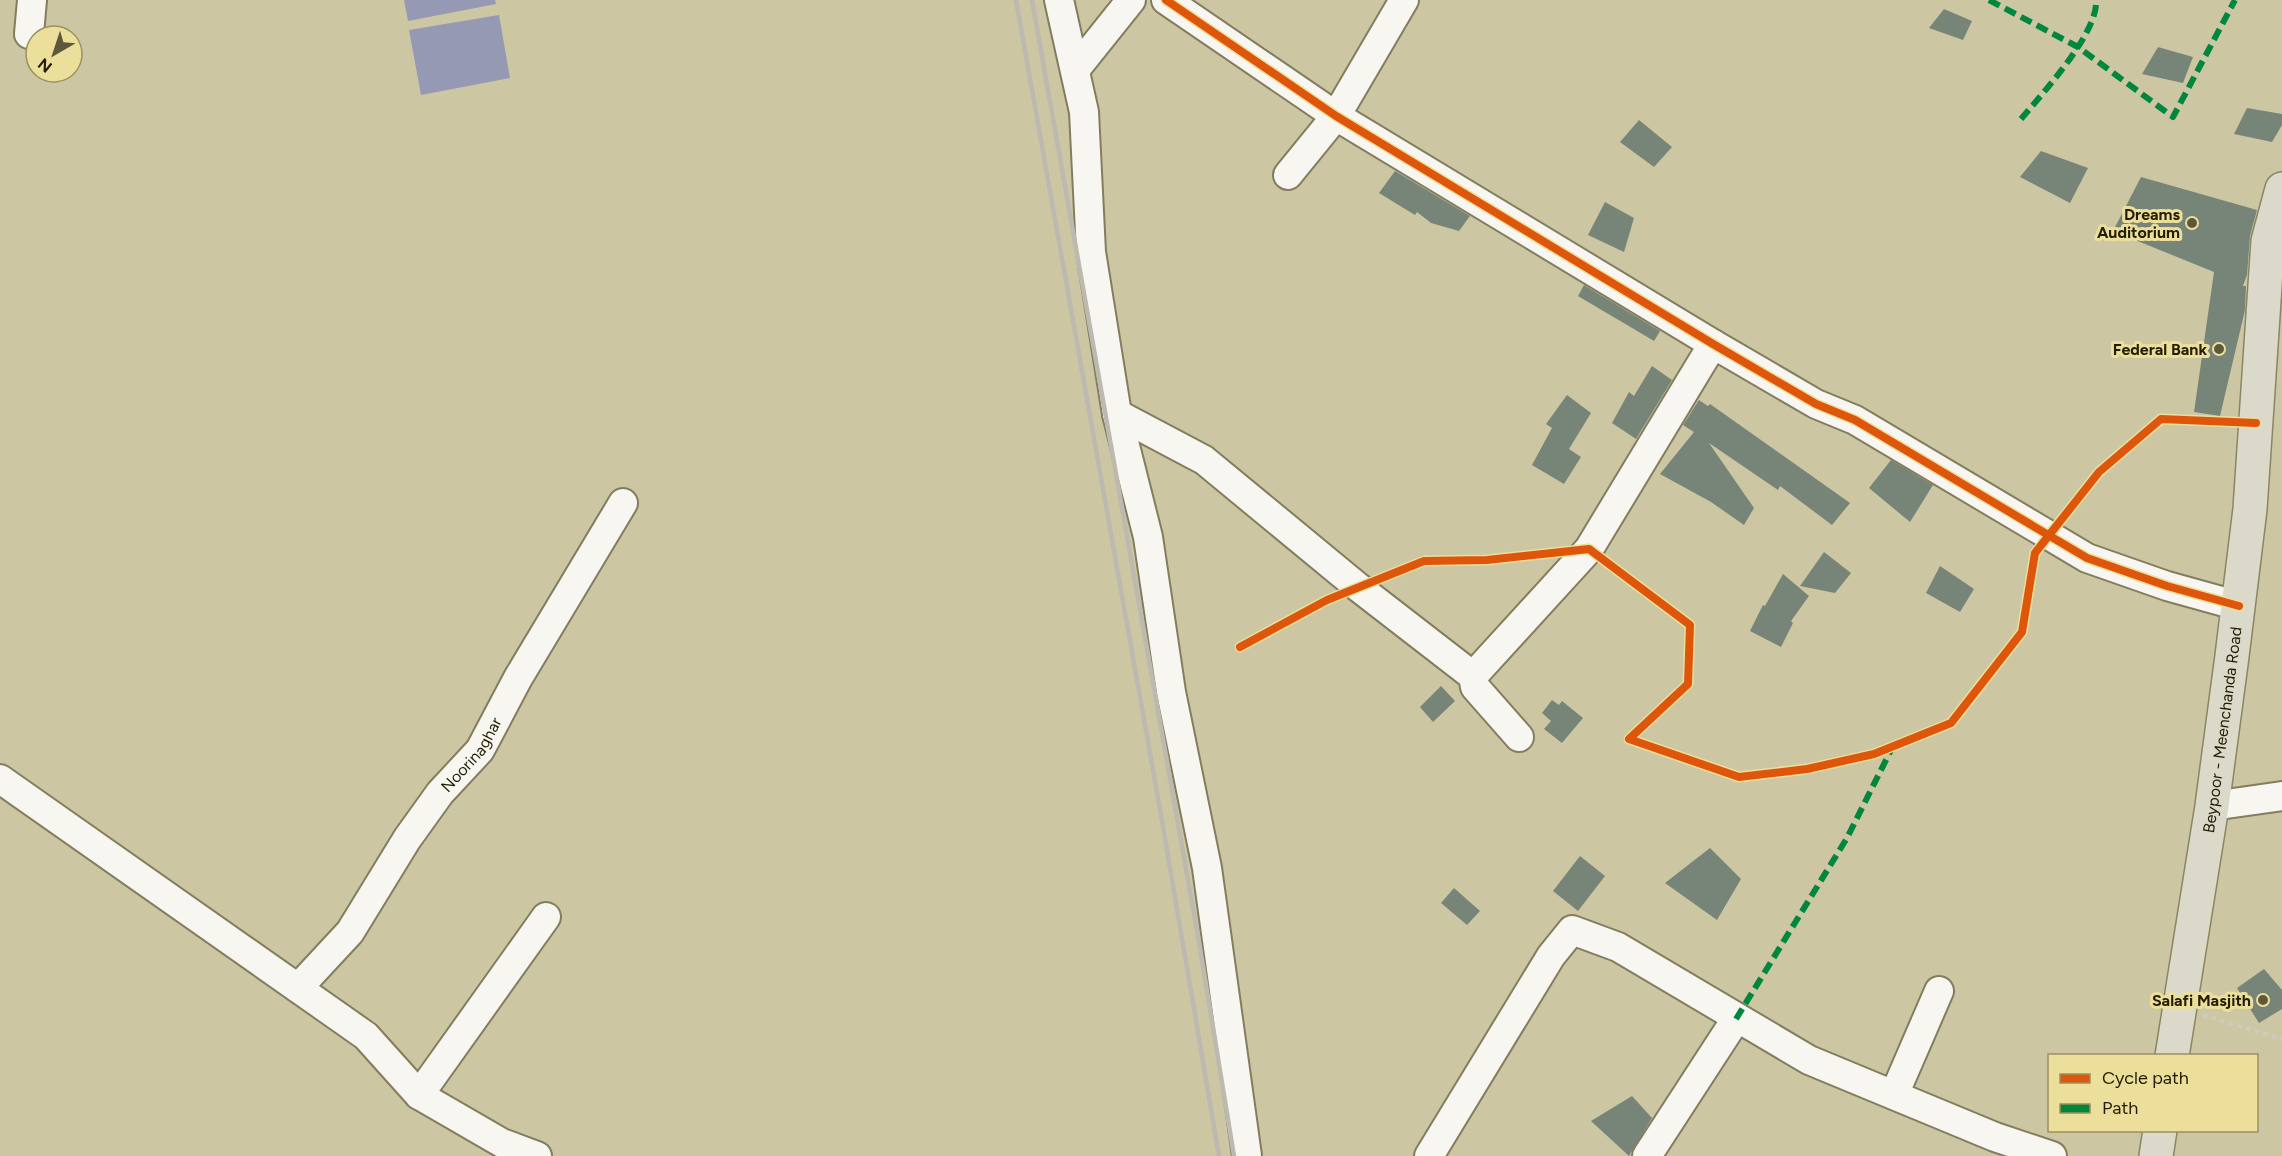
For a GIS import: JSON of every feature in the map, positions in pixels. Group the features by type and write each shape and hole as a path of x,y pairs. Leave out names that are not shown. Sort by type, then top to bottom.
{"main road":[{"name":"Beypoor - Meenchanda Road","path":"2172,1054 2212,806 2239,606 2251,498 2268,241 2282,189"},
{"path":"2156,1156 2160,1132"}],"street":[{"path":"30,24 32,0"},
{"path":"1059,0 1084,112 1091,252 1117,414 1148,537 1171,692 1206,868 1247,1156"},
{"path":"1075,70 1131,0"},
{"path":"1166,0 1336,117 1713,344 1816,404 1855,420 2087,558 2167,586 2239,606"},
{"path":"1288,175 1336,117 1404,0"},
{"path":"1473,676 1590,549 1713,344"},
{"path":"1117,414 1204,460 1358,587 1473,676 1475,687 1519,737"},
{"name":"Noorinaghar","path":"298,988 350,932 407,839 440,793 480,750 518,678 623,503"},
{"path":"0,779 366,1036 419,1095 502,1143 537,1156"},
{"path":"2212,806 2282,796"},
{"path":"419,1095 546,917"},
{"path":"1429,1156 1551,956 1572,930 1618,947 1736,1019 1809,1060 1995,1137 2052,1156"},
{"path":"1894,1095 1939,991"},
{"path":"1647,1156 1736,1019"}],"path":[{"path":"2179,1008 2282,1039"}],"water":[{"path":"404,0 495,0 496,4 408,21"},
{"path":"499,15 510,78 421,95 409,30"}],"building":[{"path":"1944,9 1972,21 1963,40 1929,28"},
{"path":"2158,47 2193,57 2183,83 2142,74"},
{"path":"2247,108 2282,114 2282,125 2272,142 2234,134"},
{"path":"1639,120 1672,147 1654,167 1620,142"},
{"path":"2041,151 2088,168 2070,203 2020,177"},
{"path":"1395,171 1470,216 1459,231 1431,223 1417,212 1415,215 1379,193"},
{"name":"Dreams Auditorium","path":"2141,177 2257,210 2250,236 2247,275 2243,286 2246,286 2245,310 2220,416 2194,412 2214,272 2113,231"},
{"path":"1605,202 1634,218 1624,252 1588,235"},
{"path":"1584,285 1660,331 1654,341 1578,296"},
{"path":"1652,366 1672,380 1636,439 1612,423 1629,392 1634,396"},
{"path":"1567,395 1591,413 1569,449 1581,457 1564,484 1532,465 1552,428 1546,424"},
{"path":"1699,400 1708,406 1710,404 1850,503 1832,525 1780,486 1778,490 1709,443 1754,508 1744,525 1711,502 1660,474 1694,432 1683,425"},
{"path":"1891,460 1933,485 1910,522 1869,488"},
{"path":"1824,552 1851,573 1835,593 1800,586"},
{"path":"1940,566 1974,589 1960,612 1926,593"},
{"path":"1783,574 1809,596 1791,621 1793,623 1781,647 1750,631"},
{"path":"1441,686 1455,701 1433,722 1420,707"},
{"path":"1552,700 1559,705 1562,701 1583,718 1562,743 1544,729 1551,721 1542,713"},
{"path":"1710,848 1741,879 1717,920 1665,883"},
{"path":"1580,856 1605,876 1578,911 1553,891"},
{"path":"1454,888 1480,911 1467,925 1441,903"},
{"name":"Salafi Masjith","path":"2264,969 2282,990 2282,1009 2259,1023 2237,988"},
{"path":"1632,1096 1652,1118 1629,1156 1591,1121"}],"railway":[{"path":"1016,0 1161,815 1219,1156"},
{"path":"1032,0 1199,942 1234,1156"}],"marked path":[{"path":"1989,0 2078,47 2173,117 2235,0"},
{"path":"2021,119 2055,79 2079,45 2088,29 2096,0"},
{"path":"1736,1019 1847,838 1893,746"}],"cycle path":[{"path":"1166,0 1336,116 1713,344 1816,404 1855,420 2087,558 2167,586 2239,606"},
{"path":"1240,647 1327,600 1424,561 1487,560 1589,549 1690,625 1688,684 1629,739 1739,777 1807,769 1874,754 1951,723 2022,632 2035,553 2099,472 2161,419 2256,423"}],"place":[{"name":"Dreams Auditorium","path":"2192,223"},
{"name":"Federal Bank","path":"2219,349"},
{"name":"Salafi Masjith","path":"2263,1000"}]}
